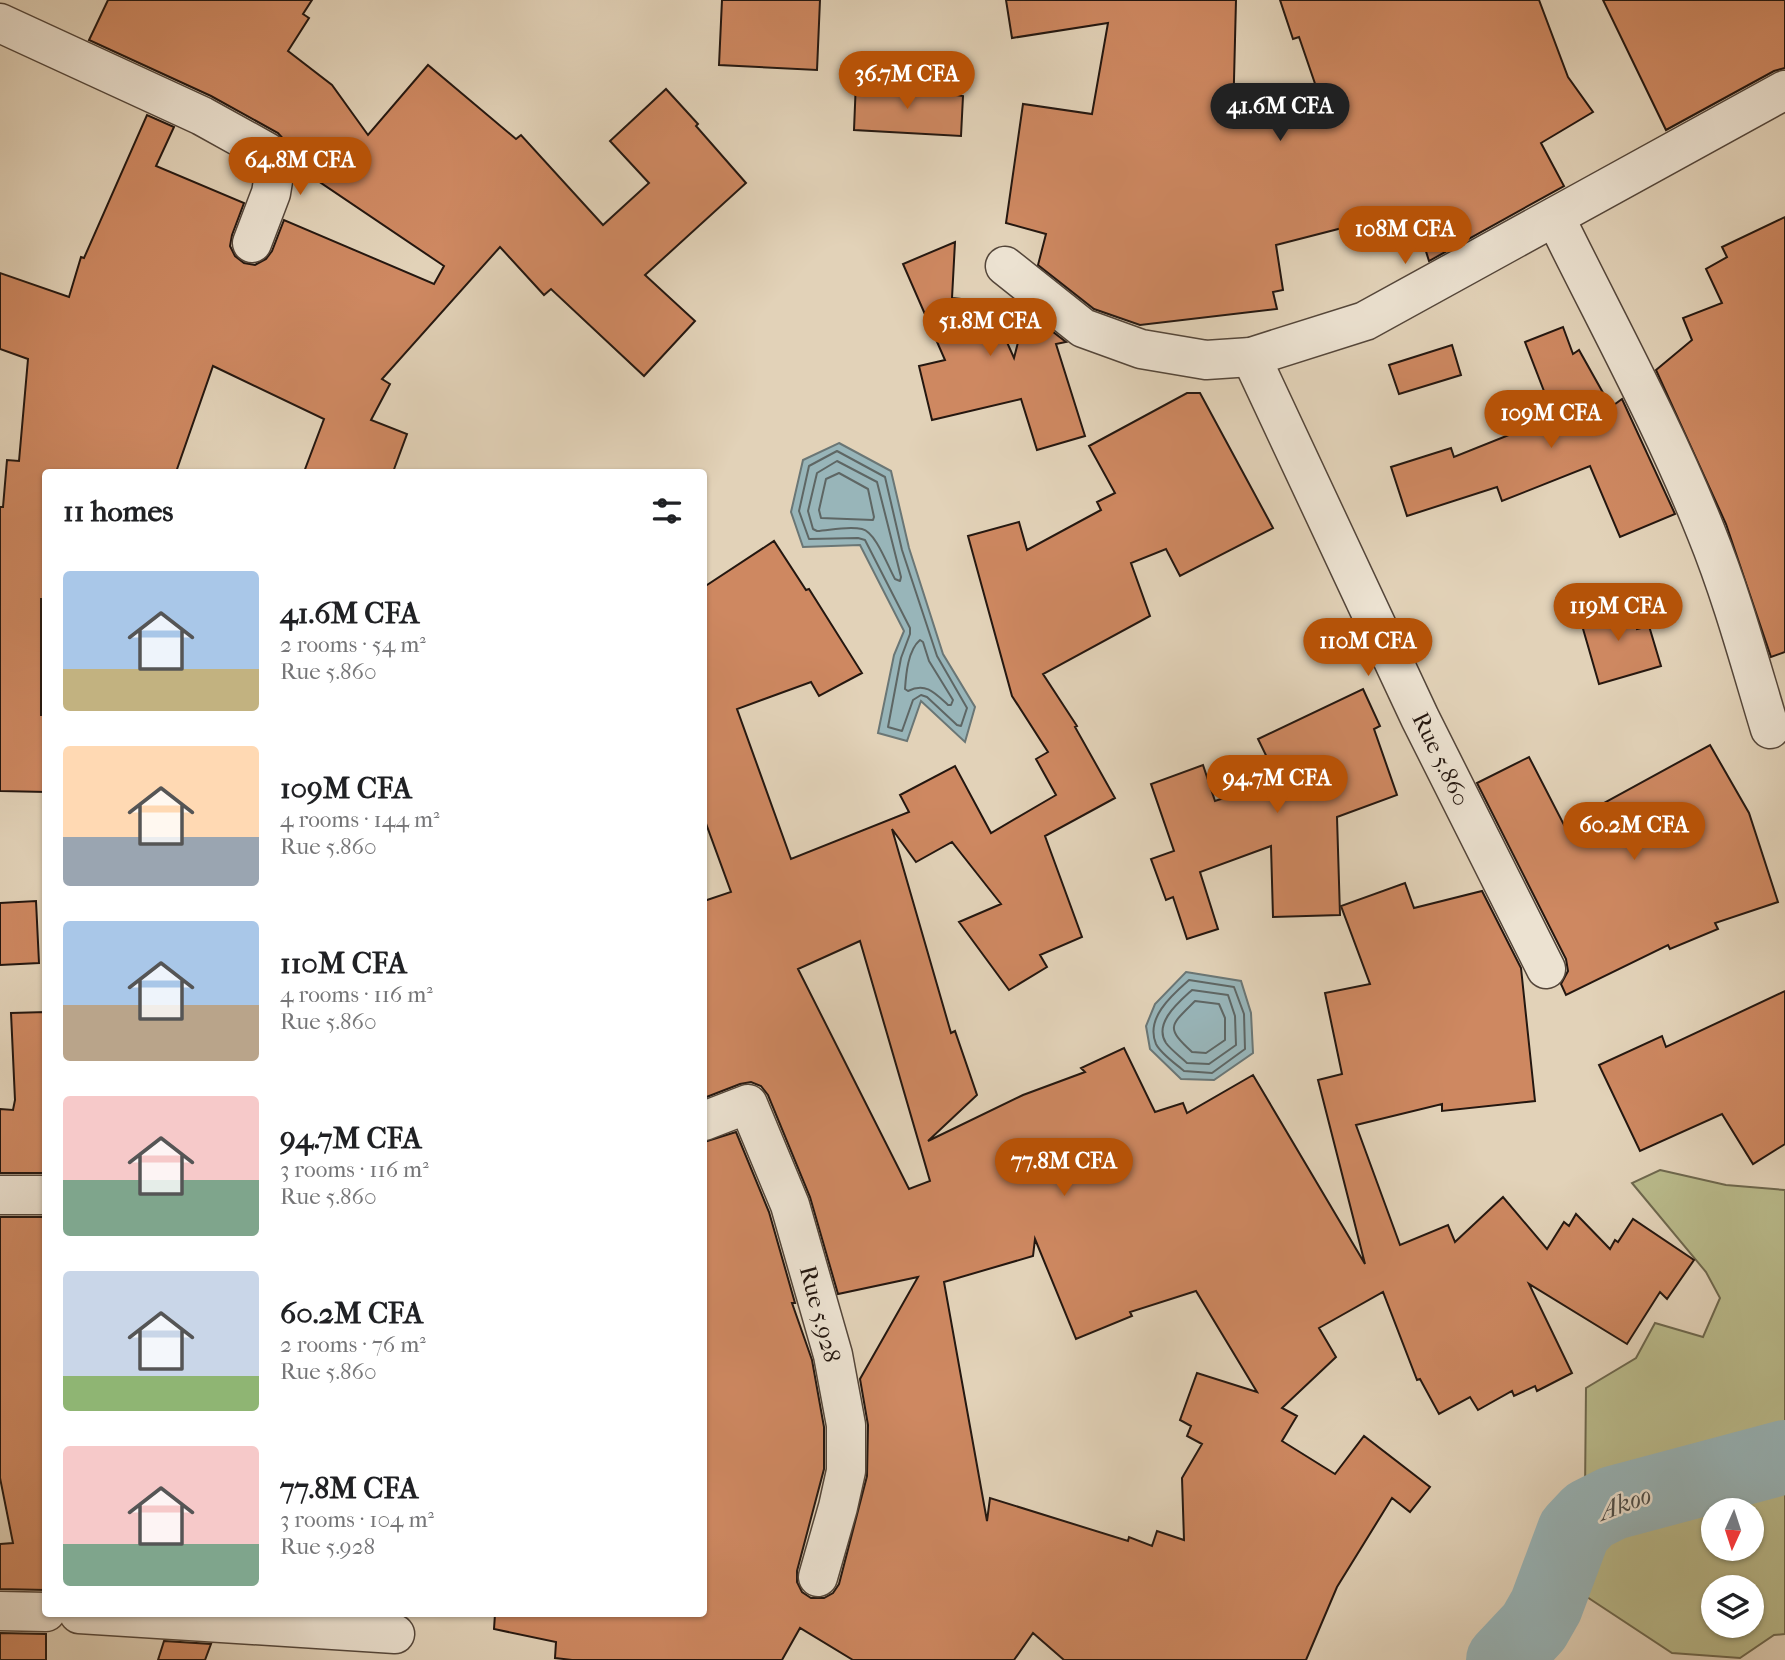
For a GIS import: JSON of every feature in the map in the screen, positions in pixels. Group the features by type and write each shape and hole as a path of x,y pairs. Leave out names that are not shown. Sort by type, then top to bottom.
{"street":[{"path":"0,23 202,116 267,152 275,169 271,193 253,243"},
{"path":"1005,265 1083,328 1141,349 1206,360 1251,357 1366,321 1785,90"},
{"path":"1555,217 1683,479 1707,534 1770,729"},
{"name":"Rue 5.860","path":"1251,357 1420,718 1546,969"},
{"name":"Rue 5.928","path":"707,1120 748,1104 790,1205 833,1355 846,1425 846,1471 818,1577"},
{"path":"0,1195 42,1195"},
{"path":"0,1611 42,1612"},
{"path":"126,1617 395,1634"}],"green space":[{"path":"1660,1170 1726,1185 1785,1190 1785,1634 1774,1635 1740,1658 1672,1653 1584,1595 1586,1388 1636,1358 1655,1323 1703,1337 1720,1298 1706,1272 1632,1183"}],"water":[{"path":"839,443 891,471 909,548 943,654 975,707 965,742 921,701 907,741 878,733 894,655 904,631 860,545 803,547 791,512 803,460"},
{"path":"1186,972 1241,981 1251,1013 1253,1053 1214,1080 1181,1079 1150,1049 1146,1026 1155,1004"}],"building":[{"path":"108,0 312,0 303,14 309,18 288,51 332,85 368,135 428,65 516,139 521,135 603,225 649,183 610,141 666,89 746,183 645,275 695,321 644,376 551,289 544,295 500,247 382,379 390,384 371,420 407,434 394,469 305,469 324,419 213,366 177,469 42,469 42,792 0,791 0,507 3,507 7,460 19,461 28,359 0,349 0,273 69,297 81,257 84,258 147,115 174,127 156,166 244,203 230,246 235,256 244,263 255,265 266,259 284,220 434,284 444,266 296,166 287,143 278,133 211,96 89,40"},
{"path":"722,0 820,0 817,70 719,65"},
{"path":"1006,0 1236,0 1233,120 1323,107 1299,37 1293,39 1280,0 1539,0 1568,77 1593,112 1541,143 1564,186 1429,261 1413,210 1355,227 1354,225 1276,245 1283,290 1273,292 1277,309 1140,325 1094,309 1038,265 1046,234 1006,223 1023,104 1092,114 1108,23 1012,38"},
{"path":"1603,0 1785,0 1785,68 1774,71 1666,130"},
{"path":"856,81 963,96 961,136 854,130"},
{"path":"1785,217 1785,652 1771,657 1726,524 1656,370 1692,340 1683,318 1722,303 1706,269 1727,257 1722,247"},
{"path":"955,242 952,298 989,302 1014,358 1026,311 1066,342 1056,344 1085,436 1037,450 1021,399 932,420 919,366 945,360 903,264"},
{"path":"1563,327 1573,354 1579,350 1611,407 1622,399 1675,514 1620,537 1590,466 1502,501 1497,487 1407,516 1391,467 1451,448 1454,457 1554,417 1525,342"},
{"path":"1452,345 1461,375 1399,394 1389,365"},
{"path":"1187,393 1200,393 1273,528 1180,576 1166,549 1131,563 1150,616 1043,674 1077,726 1075,727 1115,798 1045,836 1082,937 1040,955 1047,967 1009,990 959,922 1001,904 952,842 916,862 892,829 951,1033 955,1031 977,1095 928,1141 1023,1095 1085,1072 1081,1068 1124,1048 1155,1112 1183,1103 1187,1113 1253,1075 1365,1264 1318,1080 1342,1074 1325,993 1370,984 1341,906 1405,883 1414,908 1482,891 1521,968 1535,1101 1442,1111 1442,1104 1356,1125 1400,1245 1448,1225 1455,1242 1503,1197 1547,1249 1564,1222 1569,1226 1576,1214 1610,1249 1633,1219 1694,1260 1667,1299 1660,1292 1627,1344 1529,1284 1572,1373 1537,1391 1535,1386 1514,1396 1512,1391 1478,1410 1470,1397 1439,1414 1420,1379 1417,1380 1383,1292 1319,1328 1336,1357 1282,1408 1297,1416 1282,1441 1335,1474 1364,1436 1430,1487 1410,1512 1392,1498 1337,1587 1306,1660 1064,1660 1033,1633 1014,1660 853,1660 800,1628 782,1660 572,1660 555,1658 556,1642 494,1629 495,1617 707,1617 707,1141 736,1132 769,1212 795,1303 792,1303 812,1360 824,1427 824,1469 797,1571 797,1582 802,1592 811,1598 824,1598 833,1593 839,1584 867,1476 868,1425 860,1379 918,1277 838,1294 810,1197 768,1095 761,1086 751,1082 707,1097 707,900 731,892 707,826 707,585 774,541 806,590 809,589 862,673 819,696 811,682 737,709 791,859 909,812 900,795 955,766 991,833 1056,795 1036,759 1048,752 1012,696 968,536 1019,522 1027,550 1101,510 1097,502 1115,493 1089,446","holes":["860,941 930,1181 909,1189 798,969","1035,1239 1076,1339 1132,1316 1130,1312 1196,1291 1257,1392 1197,1373 1180,1420 1191,1426 1187,1436 1202,1444 1182,1478 1184,1540 1157,1531 1152,1546 1129,1537 1128,1541 990,1498 987,1521 944,1282 1033,1256"]},
{"path":"1628,600 1637,629 1649,626 1661,666 1599,684 1579,615"},
{"path":"1363,689 1380,726 1374,729 1397,795 1337,817 1340,915 1273,917 1271,846 1200,872 1218,929 1187,939 1173,897 1166,900 1151,859 1174,851 1151,784 1203,765 1215,801 1278,780 1258,739"},
{"path":"1710,745 1749,813 1778,902 1715,923 1718,929 1670,949 1668,945 1566,995 1561,984 1568,971 1566,959 1477,783 1529,757 1564,825"},
{"path":"36,901 39,963 0,965 0,903"},
{"path":"1785,991 1785,1144 1753,1164 1722,1114 1640,1151 1599,1065 1662,1036 1666,1047"},
{"path":"42,1012 42,1173 0,1173 0,1109 13,1110 15,1100 11,1013"},
{"path":"0,1217 42,1217 42,1590 0,1589 0,1544 13,1543 0,1478"},
{"path":"0,1633 46,1634 46,1660 0,1660"},
{"path":"164,1641 211,1644 205,1660 158,1660"}],"waterway":[{"name":"Akoo","path":"1503,1660 1534,1627 1546,1606 1574,1531 1589,1515 1613,1503 1785,1457"}]}
